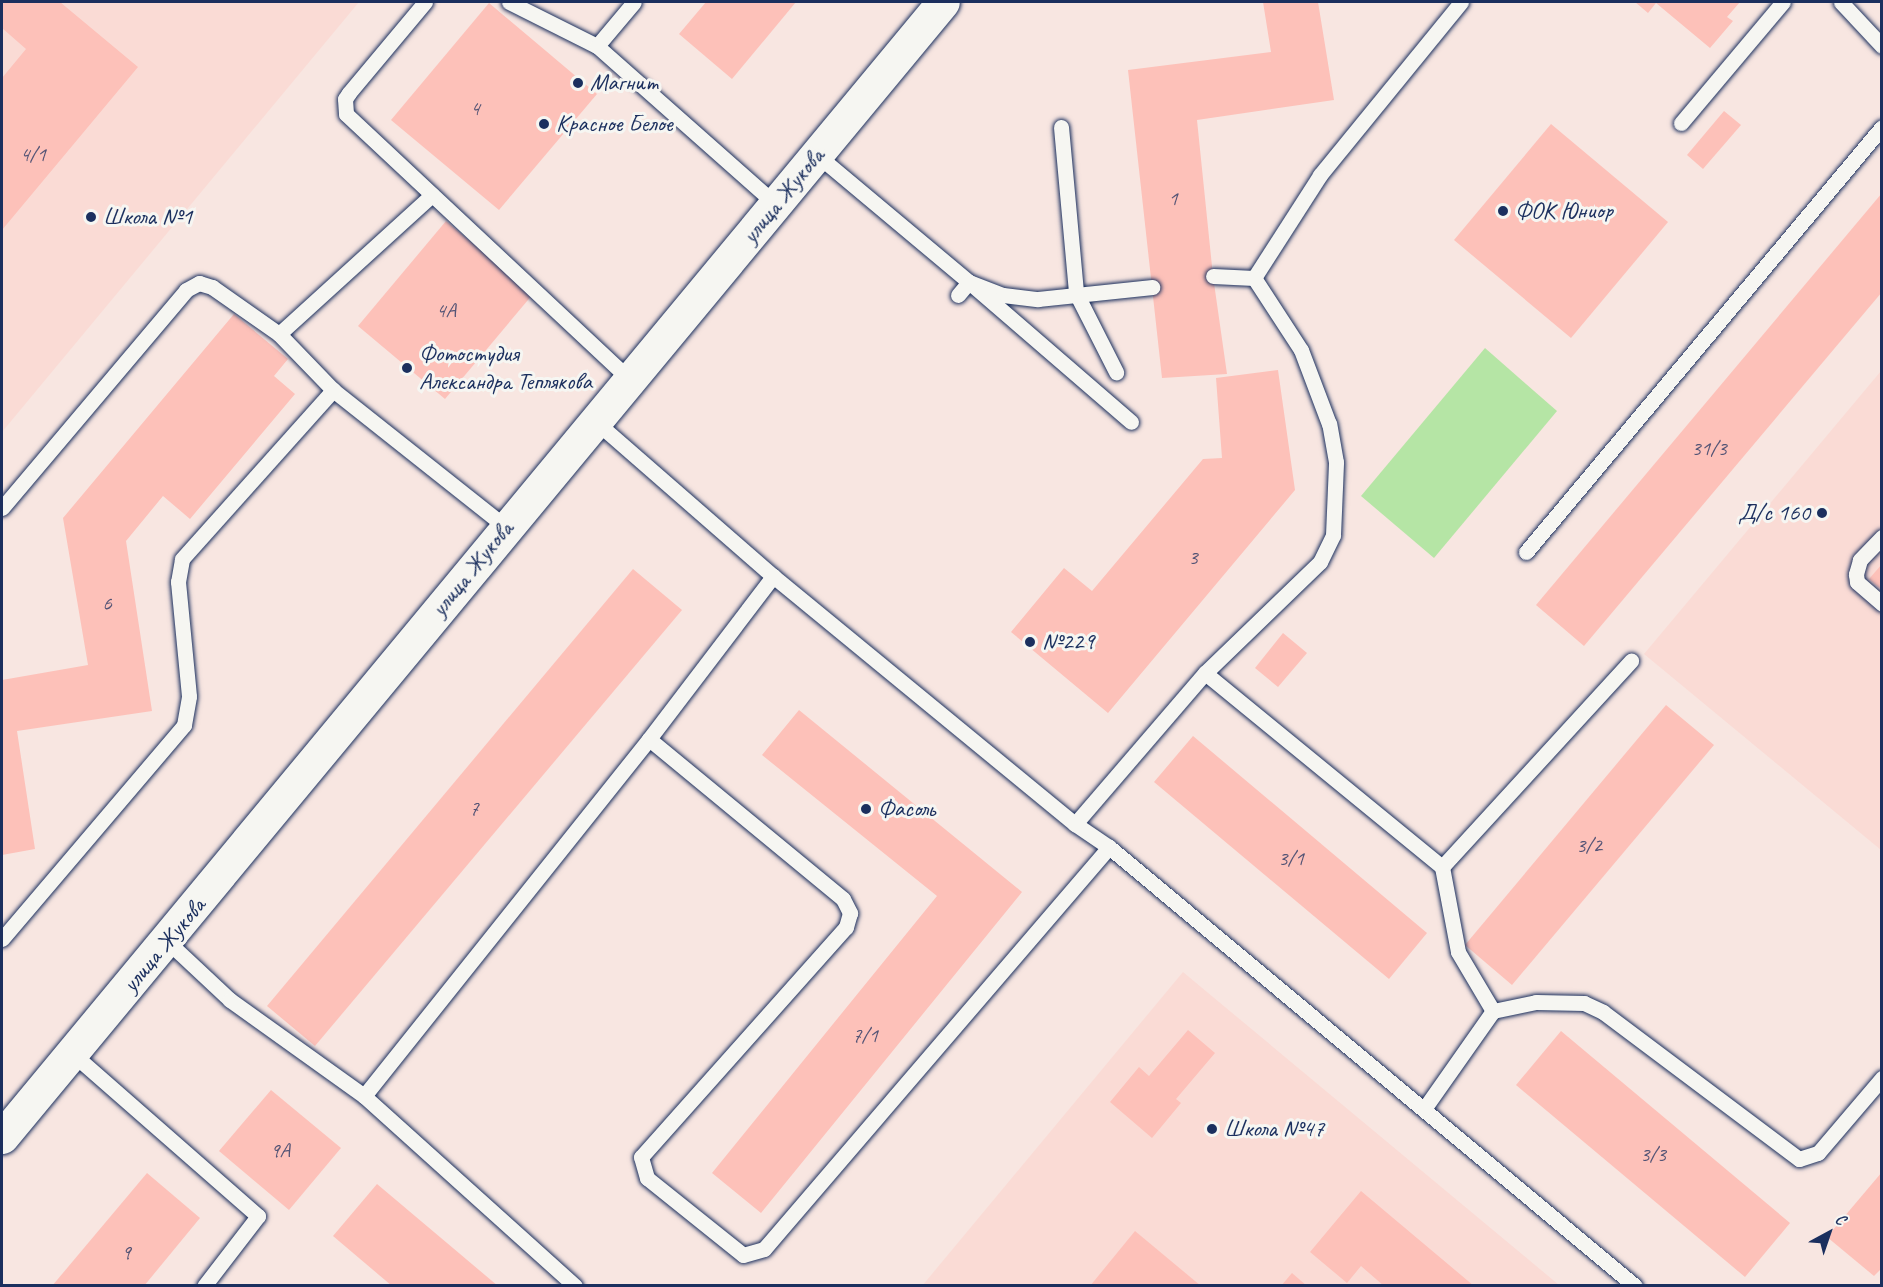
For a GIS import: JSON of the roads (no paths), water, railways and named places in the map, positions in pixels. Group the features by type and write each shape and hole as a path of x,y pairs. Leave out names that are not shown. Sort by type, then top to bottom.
{"street":[{"name":"улица Жукова","path":"2,1137 168,941 628,378 777,205 816,154 943,2"}],"lane":[{"path":"425,2 349,93 344,107 351,120 628,378"},
{"path":"509,2 597,46 777,205"},
{"path":"597,46 634,2"},
{"path":"1254,278 1320,175 1461,2"},
{"path":"1681,123 1783,2"},
{"path":"1841,2 1881,46"},
{"path":"1061,127 1076,292 1116,372"},
{"path":"1527,552 1881,127"},
{"path":"816,154 1131,422"},
{"path":"279,334 432,195"},
{"path":"1213,276 1254,278"},
{"path":"1075,824 1205,673 1320,561 1333,535 1336,462 1329,424 1301,350 1254,278"},
{"path":"969,282 1003,295 1038,299 1076,292 1152,287"},
{"path":"958,295 969,282"},
{"path":"2,508 192,285 212,286 279,334 333,390 507,528"},
{"path":"2,939 184,725 189,696 178,582 182,559 333,390"},
{"path":"594,420 773,576 1075,824 1108,847 1635,1286"},
{"path":"1881,537 1860,560 1856,574 1857,582 1881,604"},
{"path":"364,1096 649,739 773,576"},
{"path":"1442,867 1631,661"},
{"path":"1205,673 1442,867 1458,952 1493,1011"},
{"path":"649,739 843,899 850,913 846,927 641,1157 647,1178 743,1255 758,1254 764,1249 1108,847"},
{"path":"168,941 230,1000 364,1096 575,1286"},
{"path":"1424,1109 1493,1011 1536,1002 1574,1002 1594,1007 1799,1159 1818,1153 1881,1078"},
{"path":"73,1054 258,1216 204,1286"}],"place":[{"name":"Магнит","path":"578,83"},
{"name":"Красное Белое","path":"544,124"},
{"name":"ФОК Юниор","path":"1503,211"},
{"name":"Школа №1","path":"91,217"},
{"name":"Фотостудия Александра Теплякова","path":"407,368"},
{"name":"Д/с 160","path":"1822,513"},
{"name":"№229","path":"1030,642"},
{"name":"Фасоль","path":"866,809"},
{"name":"Школа №47","path":"1212,1129"}]}
